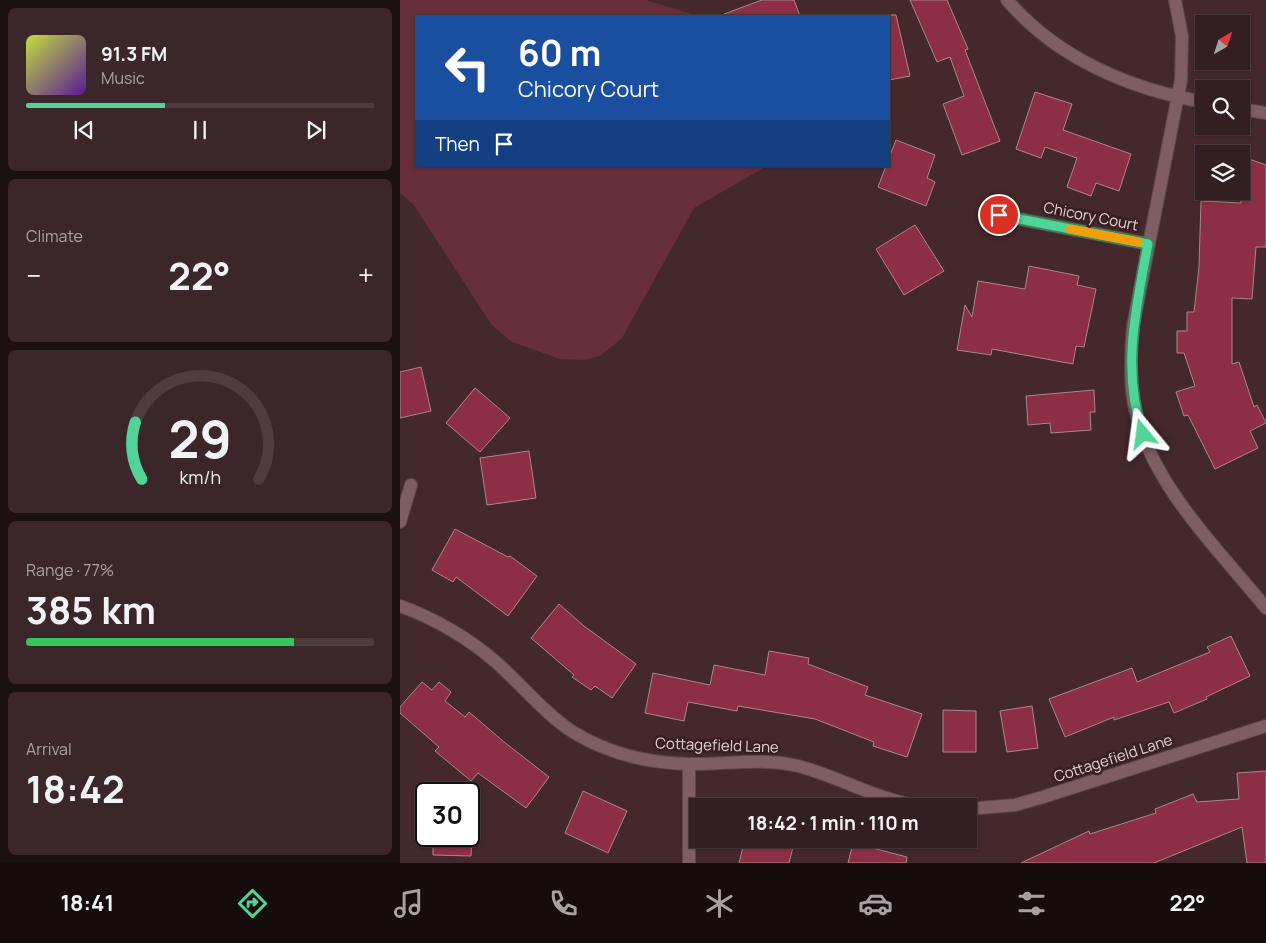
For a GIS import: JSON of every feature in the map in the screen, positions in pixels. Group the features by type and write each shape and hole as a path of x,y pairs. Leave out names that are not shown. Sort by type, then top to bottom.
{"street":[{"path":"1006,0 1045,36 1074,57 1139,87 1195,101"},
{"path":"1175,0 1182,36 1178,98 1133,326 1131,357 1132,391 1138,420 1148,450 1181,503 1266,608"},
{"path":"1250,110 1266,113"},
{"name":"Chicory Court","path":"999,215 1148,244"},
{"path":"400,522 411,485"},
{"name":"Cottagefield Lane","path":"400,606 440,624 469,642 496,662 548,714 593,742 627,755 656,761 689,764 750,761 798,766 888,798"},
{"name":"Cottagefield Lane","path":"977,808 1015,805 1266,726"},
{"path":"689,764 689,863"}],"shaded area":[{"path":"400,0 646,0 696,15 415,15 415,167 765,167 694,208 622,338 600,356 584,360 560,359 510,341 491,324 413,204 400,193"}],"building":[{"path":"762,0 794,0 800,15 724,15"},
{"path":"910,0 947,0 968,49 965,50 1000,141 962,155 943,104 964,96 950,57 937,62"},
{"path":"890,15 896,15 910,76 890,80"},
{"path":"1035,92 1072,104 1063,130 1131,154 1119,191 1096,183 1091,196 1067,187 1077,158 1045,147 1041,158 1016,149"},
{"path":"896,140 935,155 927,178 935,182 926,206 878,187 886,167 890,167 890,155"},
{"path":"1250,159 1266,165 1266,247 1256,247 1252,299 1232,298 1232,364 1239,362 1254,407 1257,405 1266,423 1250,431 1258,448 1215,469 1188,415 1184,416 1176,392 1195,386 1184,353 1177,353 1177,331 1187,331 1187,312 1194,312 1199,267 1201,201 1241,203 1241,200 1250,200"},
{"path":"915,225 944,271 904,295 876,249"},
{"path":"1029,266 1079,276 1077,285 1096,289 1084,347 1076,346 1073,364 992,349 991,355 957,350 965,305 972,317 978,281 1025,289"},
{"path":"421,367 431,411 400,418 400,372"},
{"path":"475,388 510,418 480,452 446,423"},
{"path":"1094,390 1095,412 1090,412 1091,430 1051,433 1050,423 1028,425 1026,396"},
{"path":"529,451 536,498 487,505 480,458"},
{"path":"455,529 508,557 510,556 537,576 508,616 456,577 453,582 432,570"},
{"path":"559,604 584,626 636,664 612,698 595,686 591,690 572,677 574,675 531,638"},
{"path":"1231,636 1250,676 1206,697 1207,699 1174,713 1169,702 1114,720 1114,717 1065,737 1049,699 1132,668 1137,682 1210,652 1207,647"},
{"path":"769,651 809,658 808,664 868,687 865,695 922,714 907,757 873,746 874,742 815,719 738,706 737,711 688,702 684,721 645,713 653,673 710,685 714,665 765,675"},
{"path":"422,682 432,690 439,682 451,692 445,701 465,717 469,712 549,777 526,808 478,773 471,781 435,751 439,747 400,713 400,707"},
{"path":"1032,706 1038,748 1007,752 1000,711"},
{"path":"943,710 976,711 976,752 943,752"},
{"path":"1266,771 1266,863 1247,863 1242,827 1154,863 1021,863 1089,831 1090,834 1156,813 1155,809 1193,794 1197,802 1239,799 1237,773"},
{"path":"583,791 627,811 608,853 565,833"},
{"path":"433,847 471,847 471,856 433,855"},
{"path":"743,848 793,848 789,863 739,863"},
{"path":"852,848 872,848 907,857 906,863 848,863"}],"slow traffic":[{"path":"1070,229 1138,242"}],"route":[{"path":"999,215 1148,244 1133,326 1131,357 1132,391 1143,434"}]}
